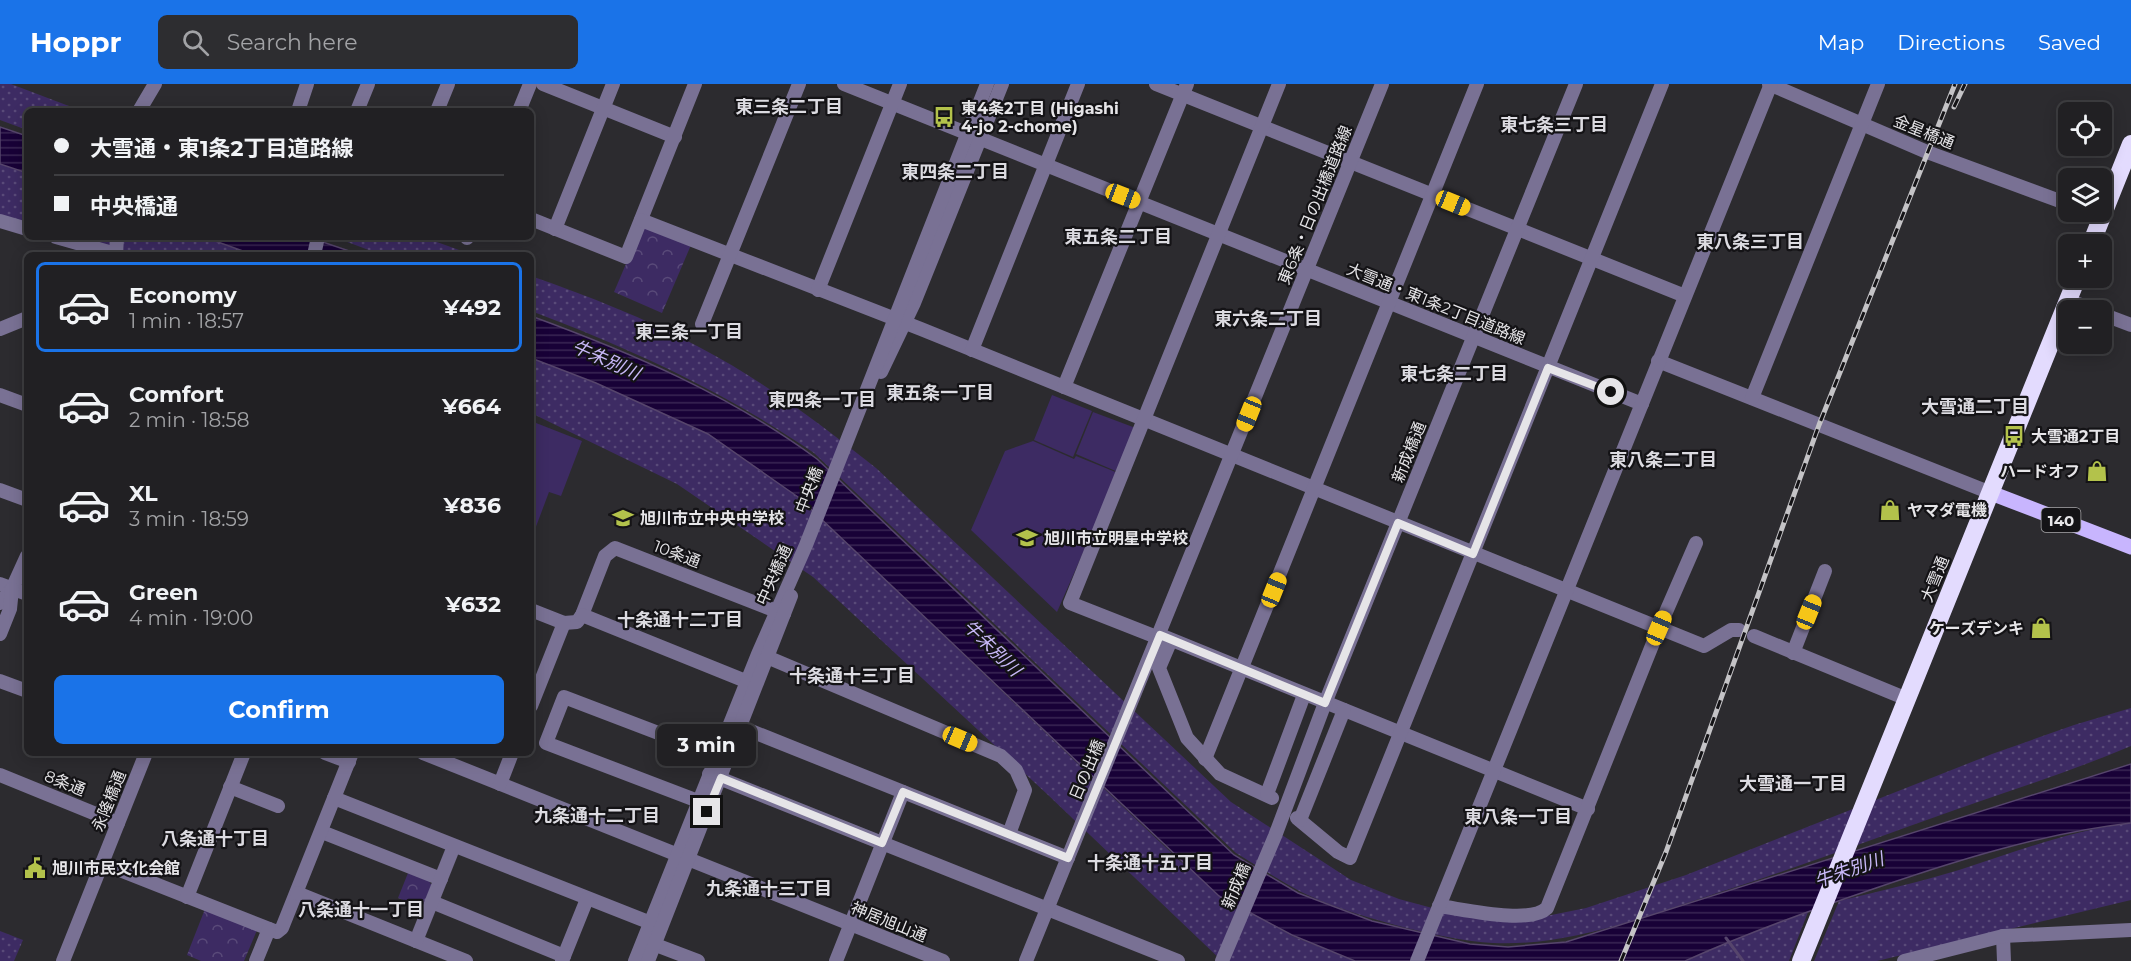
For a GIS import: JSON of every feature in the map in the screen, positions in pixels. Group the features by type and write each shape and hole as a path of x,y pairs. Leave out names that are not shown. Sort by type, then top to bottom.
{"highway":[{"path":"2112,180 2131,144"},
{"name":"大雪通","path":"2068,300 2073,288"},
{"name":"大雪通","path":"1801,961 2058,325"}],"main road":[{"name":"140","path":"1991,493 2131,547"}],"street":[{"path":"141,108 155,84"},
{"path":"298,108 307,84"},
{"path":"358,108 368,84"},
{"path":"438,108 448,84"},
{"path":"520,108 530,84"},
{"path":"543,84 675,137"},
{"path":"555,229 613,84"},
{"path":"702,324 799,84"},
{"name":"大雪通・東1条2丁目道路線","path":"844,84 1642,404"},
{"path":"818,290 900,84"},
{"path":"974,136 987,84"},
{"path":"898,322 974,136 1002,84"},
{"path":"972,350 1078,84"},
{"path":"1156,84 1184,89 1350,162 1685,296"},
{"path":"1279,84 1070,603 1242,669 1588,809"},
{"name":"東6条・日の出橋道路線","path":"1131,708 1163,638 1232,455 1382,84"},
{"path":"1205,759 1477,84"},
{"name":"新成橋通","path":"1275,834 1325,703 1576,84"},
{"path":"1344,710 1299,819 1338,852 1350,858 1402,734 1662,84"},
{"path":"1417,961 1770,84"},
{"name":"金星橋通","path":"1770,84 1862,125 2058,200"},
{"path":"1752,398 1878,84"},
{"path":"534,220 626,256 675,137 691,85"},
{"path":"1064,387 1184,89"},
{"path":"641,220 972,350 1704,646 1731,630 1739,630"},
{"path":"0,221 24,228"},
{"path":"74,240 116,247"},
{"path":"2112,318 2131,325"},
{"path":"0,329 24,319"},
{"name":"中央橋","path":"806,545 844,447 898,322"},
{"path":"1658,361 1991,493"},
{"path":"0,395 24,404"},
{"path":"0,490 24,499"},
{"path":"1439,906 1519,916 1544,911 1551,902 1659,628 1696,543"},
{"name":"中央橋通","path":"634,961 649,942 715,776 716,756 752,684 806,545"},
{"name":"10条通","path":"582,615 605,556 613,548 781,613"},
{"path":"0,603 6,586 24,560"},
{"path":"1793,652 1825,571"},
{"path":"6,586 24,593"},
{"path":"0,634 10,609 6,586"},
{"path":"534,611 564,623 575,623 582,615 752,684"},
{"path":"534,698 564,623"},
{"path":"1754,636 1907,699"},
{"path":"1163,638 1159,668 1186,738 1220,774 1269,796 1304,694"},
{"path":"763,656 1002,756 1016,770 1025,790 1009,834"},
{"path":"0,681 24,690"},
{"name":"中央橋通","path":"683,857 698,801 715,776 741,727 752,684"},
{"path":"698,801 546,743 564,697 716,756"},
{"name":"日の出橋","path":"1070,852 1131,708"},
{"path":"741,727 1009,834 1070,852 1026,961"},
{"name":"永隆橋通","path":"63,961 145,756"},
{"path":"186,897 243,756"},
{"name":"神居旭山通","path":"430,756 942,961"},
{"path":"500,784 512,756"},
{"path":"102,862 276,932 282,928 297,894 351,758"},
{"name":"8条通","path":"0,775 118,823"},
{"path":"715,776 1178,961"},
{"path":"230,788 278,806"},
{"path":"836,961 903,792"},
{"path":"334,798 656,925"},
{"path":"322,832 441,879"},
{"name":"新成橋","path":"1224,958 1275,834"},
{"path":"416,941 454,846"},
{"path":"297,894 466,961"},
{"path":"432,902 563,958 587,899"},
{"path":"256,961 269,929"},
{"path":"1904,961 2003,936 2131,930"},
{"path":"2003,936 2004,961"},
{"path":"649,942 698,961"},
{"name":"中央橋通","path":"648,961 649,942"}],"green space":[{"path":"0,84 11,84 74,108 24,108 24,129 0,120"},
{"path":"0,164 24,172 24,232 0,224"},
{"path":"643,224 691,245 662,313 614,292"},
{"path":"47,240 212,240 246,252 82,252"},
{"path":"342,240 431,240 465,252 374,252"},
{"path":"534,277 658,326 722,360 768,388 876,468 1231,802 1351,880 1399,899 1458,915 1522,921 1586,908 1686,875 1992,754 2131,708 2131,746 1788,870 1645,917 1585,934 1524,943 1493,943 1448,937 1395,925 1321,901 1301,892 1236,853 814,453 712,391 606,341 534,312"},
{"path":"534,359 596,383 708,434 798,497 1181,862 1263,919 1292,936 1355,961 1222,961 1047,794 813,577 677,484 534,414"},
{"path":"1052,395 1092,411 1073,457 1034,440"},
{"path":"1093,412 1133,427 1135,431 1118,472 1076,454"},
{"path":"534,422 582,441 561,496 549,492 534,532"},
{"path":"1033,441 1074,459 1076,456 1118,473 1057,612 971,530 1005,451"},
{"path":"2131,823 2131,900 1877,961 1814,961 1839,901 1944,874 2065,836"},
{"path":"408,873 429,881 432,886 424,908 398,898"},
{"path":"205,909 257,930 244,961 201,961 187,955"},
{"path":"1808,912 1789,961 1685,961 1715,946"},
{"path":"0,931 23,940 14,961 0,961"}],"water":[{"path":"0,127 24,135 24,172 0,164"},
{"path":"212,240 317,240 352,252 246,252"},
{"name":"牛朱別川","path":"534,317 606,345 715,395 784,436 817,459 1234,855 1298,893 1372,921 1470,944 1508,947 1566,942 2131,764 2131,823 2066,833 1938,867 1803,913 1685,961 1355,961 1292,935 1219,896 798,497 708,434 596,383 534,359"}],"waterway":[{"path":"1726,938 1743,961"}],"railway":[{"path":"1621,961 1666,852 1819,425 1955,84"},
{"path":"1954,107 1965,84"}],"place":[{"name":"東4条2丁目 (Higashi 4-jo 2-chome)","path":"944,117"},
{"name":"大雪通2丁目","path":"2014,436"},
{"name":"ハードオフ","path":"2097,471"},
{"name":"ヤマダ電機","path":"1890,510"},
{"name":"旭川市立中央中学校","path":"623,518"},
{"name":"旭川市立明星中学校","path":"1027,538"},
{"name":"ケーズデンキ","path":"2041,628"},
{"name":"旭川市民文化会館","path":"35,868"}],"district":[{"name":"東三条二丁目","path":"789,107"},
{"name":"東七条三丁目","path":"1554,125"},
{"name":"東四条二丁目","path":"955,172"},
{"name":"東五条二丁目","path":"1118,237"},
{"name":"東八条三丁目","path":"1750,242"},
{"name":"東六条二丁目","path":"1268,319"},
{"name":"東三条一丁目","path":"689,332"},
{"name":"東七条二丁目","path":"1454,374"},
{"name":"東五条一丁目","path":"940,393"},
{"name":"東四条一丁目","path":"822,400"},
{"name":"大雪通二丁目","path":"1975,407"},
{"name":"東八条二丁目","path":"1663,460"},
{"name":"十条通十二丁目","path":"680,620"},
{"name":"十条通十三丁目","path":"852,676"},
{"name":"大雪通一丁目","path":"1793,784"},
{"name":"九条通十二丁目","path":"597,816"},
{"name":"東八条一丁目","path":"1518,817"},
{"name":"八条通十丁目","path":"215,839"},
{"name":"十条通十五丁目","path":"1150,863"},
{"name":"九条通十三丁目","path":"769,889"},
{"name":"八条通十一丁目","path":"361,910"}],"route":[{"path":"707,812 721,778 882,843 903,792 1068,858 1160,635 1325,703 1398,523 1473,554 1548,368 1611,392"}]}
